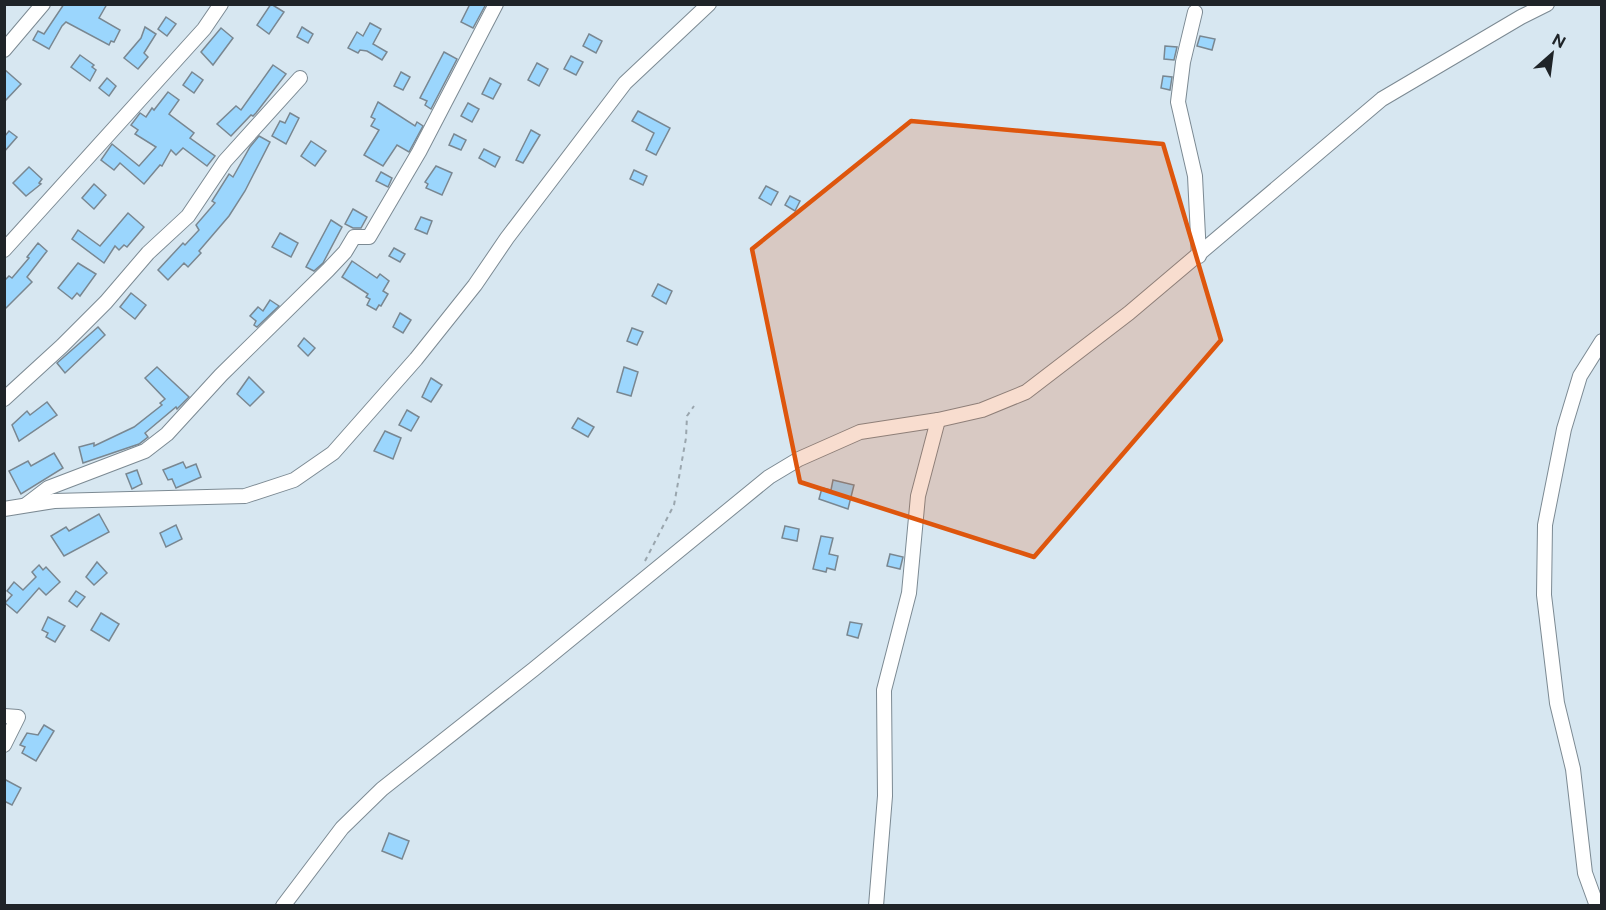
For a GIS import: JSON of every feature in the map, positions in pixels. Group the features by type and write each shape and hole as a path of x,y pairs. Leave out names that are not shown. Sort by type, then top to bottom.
{"street":[{"path":"4,50 43,4"},
{"path":"4,250 204,29 221,4"},
{"path":"25,505 48,488 145,450 167,434 221,375 334,264 354,237 369,237 419,152 496,4"},
{"path":"4,509 25,505 115,498 245,496 294,480 333,453 416,359 475,285 507,238 626,83 709,4"},
{"path":"283,906 342,828 382,789 769,477 799,459 860,432 938,420 982,410 1026,392 1078,354 1199,256 1382,99 1546,4"},
{"path":"1195,12 1183,62 1178,102 1195,176 1199,256"},
{"path":"4,399 62,346 106,302 148,253 188,216 225,161 300,78"},
{"path":"1597,906 1585,873 1573,769 1557,703 1544,595 1545,525 1564,429 1581,376 1602,341"},
{"path":"876,906 885,805 884,690 909,593 918,496 938,420"},
{"path":"4,716 18,717 4,745"}],"path":[{"path":"643,565 674,505 683,456 687,416 694,406"}],"highlighted area":[{"path":"911,121 1163,144 1221,340 1034,557 800,482 752,249"}],"building":[{"path":"64,4 107,4 99,18 120,30 114,42 111,41 109,45 66,22 49,49 33,40 38,31 44,34"},
{"path":"271,4 284,12 269,34 257,25"},
{"path":"470,4 486,4 473,28 461,22"},
{"path":"166,17 176,24 167,36 158,29"},
{"path":"370,23 381,29 373,44 387,52 382,60 367,51 360,50 358,53 348,48 357,32 363,36"},
{"path":"145,27 156,34 144,53 148,57 138,69 124,58 141,38"},
{"path":"302,27 313,34 308,43 297,37"},
{"path":"221,28 233,38 213,65 201,52"},
{"path":"589,34 602,41 596,53 583,46"},
{"path":"1200,36 1215,39 1212,50 1197,46"},
{"path":"1165,46 1177,47 1174,60 1164,59"},
{"path":"444,52 457,59 431,109 425,105 427,101 420,98"},
{"path":"80,55 94,65 92,67 96,70 90,81 71,67"},
{"path":"571,56 583,62 576,75 564,69"},
{"path":"537,63 548,69 539,86 528,80"},
{"path":"273,65 286,74 256,113 251,115 231,136 217,124 236,106 241,110"},
{"path":"4,69 21,84 4,102"},
{"path":"192,72 203,80 194,93 183,85"},
{"path":"401,72 410,77 403,90 394,86"},
{"path":"1163,76 1172,77 1170,90 1161,88"},
{"path":"107,78 116,86 109,96 99,88"},
{"path":"490,78 501,84 493,99 482,94"},
{"path":"168,92 179,100 169,114 194,133 190,138 215,156 207,166 183,148 176,155 171,150 162,166 160,165 144,184 120,163 114,170 101,160 112,144 139,166 156,147 135,134 138,130 131,125 140,113 146,117 152,108 154,110"},
{"path":"378,102 415,126 417,122 423,126 409,152 397,145 383,166 364,155 379,130 371,126 375,119 371,117"},
{"path":"468,103 479,109 472,122 461,116"},
{"path":"638,111 670,128 656,155 646,150 654,133 632,121"},
{"path":"290,113 299,118 286,144 272,136 280,121 285,123"},
{"path":"531,130 540,135 523,163 516,160"},
{"path":"9,131 17,137 4,152 4,137"},
{"path":"454,134 466,140 461,150 449,145"},
{"path":"259,136 270,142 245,191 229,216 199,251 201,253 188,267 184,263 168,280 158,270 183,243 185,245 199,230 196,225 215,203 212,201 229,174 233,177"},
{"path":"311,141 326,151 315,166 301,156"},
{"path":"484,149 500,157 495,167 479,158"},
{"path":"436,166 452,173 442,195 426,188 428,184 425,182"},
{"path":"29,167 42,179 39,183 41,184 26,196 13,183"},
{"path":"634,170 647,176 643,185 630,179"},
{"path":"381,172 392,178 388,187 376,181"},
{"path":"94,184 106,195 94,209 82,198"},
{"path":"766,186 778,192 771,205 759,198"},
{"path":"790,196 800,201 795,211 785,205"},
{"path":"353,209 367,217 361,228 353,228 345,224"},
{"path":"128,213 144,227 127,247 124,245 119,250 115,246 104,263 72,239 78,230 100,246"},
{"path":"421,217 432,221 427,234 415,229"},
{"path":"331,220 342,227 323,263 314,271 306,267"},
{"path":"280,233 298,243 291,257 272,247"},
{"path":"38,243 47,251 27,277 32,282 4,310 4,281 9,276 12,278"},
{"path":"394,248 405,254 400,262 389,256"},
{"path":"352,261 377,278 380,274 389,281 383,291 388,294 376,310 367,305 370,299 366,297 368,294 342,277"},
{"path":"78,263 96,274 80,296 77,293 72,299 58,288"},
{"path":"658,284 672,291 666,304 652,296"},
{"path":"131,293 146,305 135,319 120,307"},
{"path":"270,300 279,306 257,327 254,325 256,321 250,316 258,307 263,311"},
{"path":"400,313 411,320 403,333 393,327"},
{"path":"98,327 105,335 65,373 57,363"},
{"path":"632,328 643,332 637,345 627,341"},
{"path":"304,338 315,348 308,356 298,346"},
{"path":"157,367 189,397 145,433 148,437 139,444 83,463 79,447 94,443 94,446 134,427 162,405 160,403 165,399 145,378"},
{"path":"624,367 638,372 631,396 617,392"},
{"path":"249,377 264,392 250,406 237,394"},
{"path":"431,378 442,385 431,402 422,397"},
{"path":"47,402 57,415 19,441 12,425 27,411 30,415"},
{"path":"407,410 419,417 411,431 399,425"},
{"path":"578,418 594,427 588,437 572,428"},
{"path":"385,431 401,438 393,459 374,451"},
{"path":"54,453 63,468 21,494 9,471 28,461 31,466"},
{"path":"183,462 186,468 196,464 201,477 176,488 172,479 168,480 163,470"},
{"path":"137,470 142,484 132,489 126,474"},
{"path":"833,480 854,485 848,509 819,499 822,488 831,490"},
{"path":"99,514 109,532 64,556 51,536 66,527 69,531"},
{"path":"176,525 182,539 166,547 160,533"},
{"path":"785,526 799,529 797,541 782,538"},
{"path":"821,536 833,538 829,554 838,556 835,570 827,568 826,572 813,569"},
{"path":"890,554 903,557 900,569 887,566"},
{"path":"97,562 107,573 94,585 86,577"},
{"path":"39,565 43,570 46,567 60,582 46,595 39,588 17,613 5,603 12,595 7,591 14,582 23,590 36,577 32,572"},
{"path":"76,591 85,597 77,607 69,601"},
{"path":"101,613 119,624 109,641 91,630"},
{"path":"48,617 65,626 55,642 46,637 48,633 42,630"},
{"path":"850,622 862,624 858,638 847,635"},
{"path":"44,725 54,731 36,761 22,753 25,747 20,745 27,733 38,735"},
{"path":"4,779 21,788 12,805 4,801"},
{"path":"389,833 409,841 402,859 382,851"}]}
